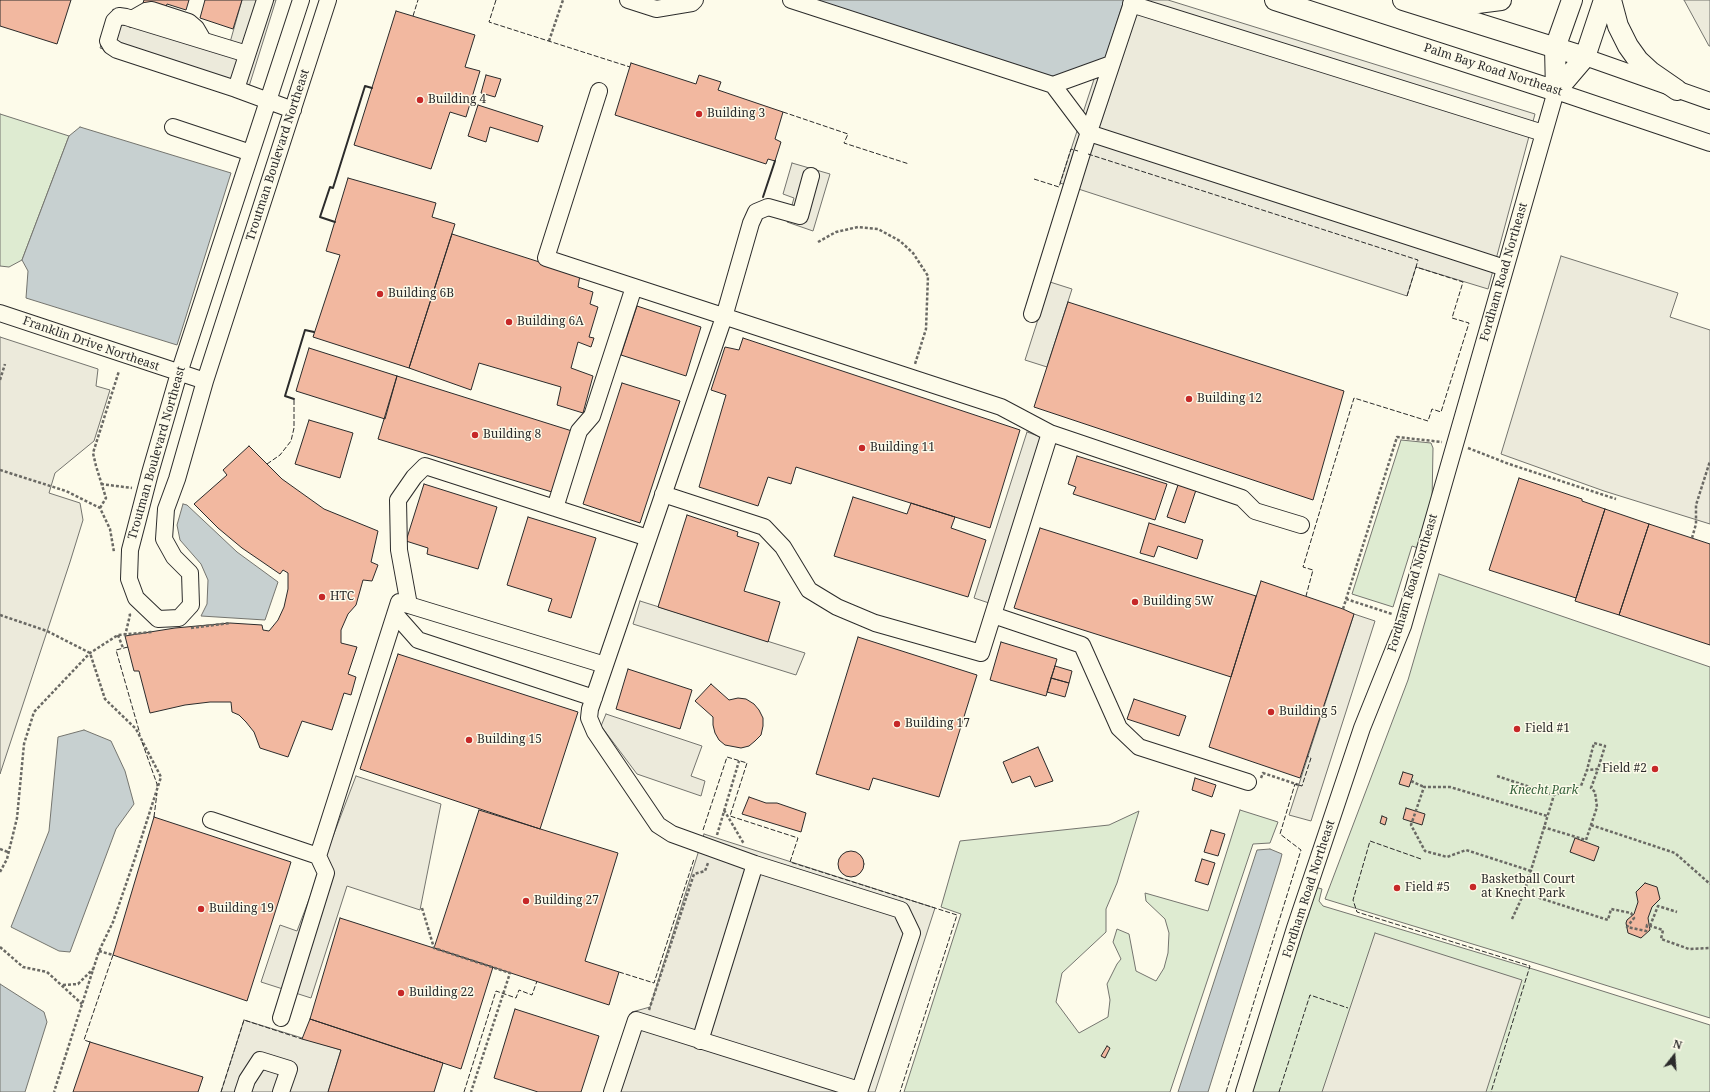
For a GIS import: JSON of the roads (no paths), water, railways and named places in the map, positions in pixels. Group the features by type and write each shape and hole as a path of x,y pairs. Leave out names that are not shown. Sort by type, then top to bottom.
{"main road":[{"name":"Palm Bay Road Northeast","path":"1275,0 1556,90"},
{"path":"1403,0 1585,57"},
{"path":"1413,0 1462,5 1501,0"},
{"path":"1556,90 1555,48 1572,0"},
{"path":"1556,90 1585,57 1604,0"},
{"path":"1611,0 1618,26 1634,56 1651,72 1678,90"}],"street":[{"path":"236,89 265,0"},
{"name":"Troutman Boulevard Northeast","path":"301,0 179,373 150,473 130,550 129,579 136,598 158,619 179,618 191,605 190,573 174,557 164,539 166,509 177,479 205,381 328,0"},
{"path":"628,0 656,8 692,3 695,0"},
{"path":"791,0 1053,85 1089,133 1505,268"},
{"path":"1032,314 1132,2 1543,133"},
{"path":"247,54 118,16 114,21 108,41 111,46 117,50 236,89 293,110"},
{"path":"1585,57 1710,101"},
{"path":"1053,85 1111,64"},
{"name":"Fordham Road Northeast","path":"1244,1092 1295,928 1360,735 1403,626 1556,90"},
{"name":"Palm Bay Road Northeast","path":"1556,90 1710,142"},
{"path":"599,91 546,258 1000,407 1050,433 1242,498 1255,511 1301,525"},
{"path":"173,127 251,154"},
{"path":"612,1092 636,1020 859,1091 912,933 901,910 756,864 672,834 658,825 595,732 589,718 590,709 724,317 751,223 756,212 768,207 800,216 811,176"},
{"path":"555,508 579,431 592,416 634,287"},
{"name":"Franklin Drive Northeast","path":"0,313 205,381"},
{"path":"663,494 764,527 783,546 809,590 837,607 875,623 982,653 1050,433"},
{"path":"409,605 399,550 398,500 414,477 425,466 648,538"},
{"path":"282,1018 326,873 318,856 399,602 605,665"},
{"path":"395,614 418,640 594,698"},
{"path":"993,615 1082,645 1119,728 1139,747 1255,781"},
{"path":"211,820 318,856"},
{"path":"700,1041 756,864"},
{"path":"243,1092 247,1080 260,1060 288,1069 282,1092"}],"place":[{"name":"Building 4","path":"420,100"},
{"name":"Building 3","path":"699,114"},
{"name":"Building 6B","path":"380,294"},
{"name":"Building 6A","path":"509,322"},
{"name":"Building 12","path":"1189,399"},
{"name":"Building 8","path":"475,435"},
{"name":"Building 11","path":"862,448"},
{"name":"HTC","path":"322,597"},
{"name":"Building 5W","path":"1135,602"},
{"name":"Building 5","path":"1271,712"},
{"name":"Building 17","path":"897,724"},
{"name":"Field #1","path":"1517,729"},
{"name":"Building 15","path":"469,740"},
{"name":"Field #2","path":"1655,769"},
{"name":"Basketball Court at Knecht Park","path":"1473,887"},
{"name":"Field #5","path":"1397,888"},
{"name":"Building 27","path":"526,901"},
{"name":"Building 19","path":"201,909"},
{"name":"Building 22","path":"401,993"}],"park label":[{"name":"Knecht Park","path":"1544,791"}]}
